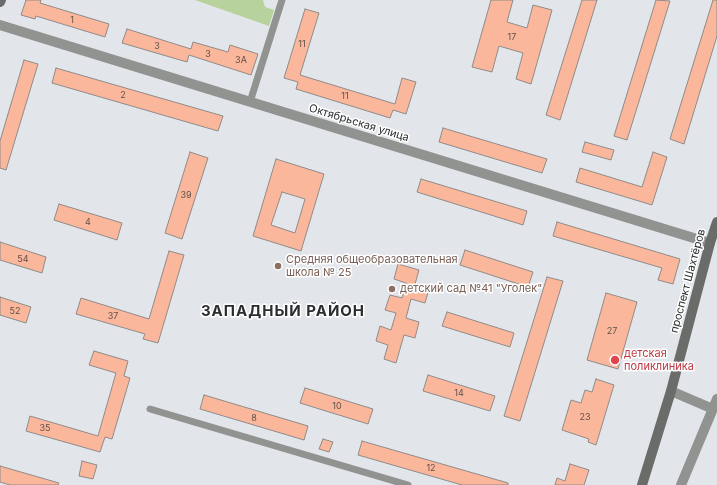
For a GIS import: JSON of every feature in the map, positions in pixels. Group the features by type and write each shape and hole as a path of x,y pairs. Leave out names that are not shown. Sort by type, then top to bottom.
{"main road":[{"name":"проспект Шахтёров","path":"642,485 671,391 710,243 717,222"}],"street":[{"path":"250,102 282,0"},
{"name":"Октябрьская улица","path":"0,25 710,243"},
{"path":"671,391 712,415"},
{"path":"681,485 712,415 717,398"},
{"path":"150,409 408,485"}],"green space":[{"path":"195,0 263,0 265,7 274,10 269,26"}],"building":[{"path":"26,0 41,0 40,3 109,24 105,37 36,16 35,19 21,15"},
{"path":"491,0 513,0 507,22 527,28 533,5 552,10 531,84 516,79 523,53 499,46 492,72 472,67"},
{"path":"582,0 597,0 560,120 546,115"},
{"path":"656,0 670,1 627,140 614,136"},
{"path":"713,0 717,0 717,36 684,144 670,139"},
{"path":"305,9 319,13 300,75 395,104 402,78 416,82 406,114 393,110 390,118 296,89 298,82 284,78"},
{"path":"127,29 191,49 193,42 228,52 230,45 258,54 251,75 189,55 187,62 122,43"},
{"path":"24,60 38,64 6,170 0,168 0,141"},
{"path":"56,68 223,116 218,131 52,83"},
{"path":"443,128 547,159 542,173 439,142"},
{"path":"585,142 614,150 611,160 582,152"},
{"path":"190,152 208,158 182,239 165,233"},
{"path":"653,152 667,157 652,205 576,182 580,168 642,187"},
{"path":"276,159 324,174 301,251 253,236","holes":["282,192 305,199 295,233 271,225"]},
{"path":"421,179 527,211 523,225 417,192"},
{"path":"59,204 122,223 117,240 54,220"},
{"path":"557,222 680,259 673,284 658,280 662,268 553,236"},
{"path":"0,242 46,257 42,273 0,260"},
{"path":"465,250 533,272 528,287 460,265"},
{"path":"169,251 184,255 158,343 143,339 145,334 76,314 81,298 149,319"},
{"path":"398,264 419,270 415,284 429,289 425,303 411,299 406,318 419,322 415,338 404,335 396,363 384,359 388,345 376,341 380,326 391,330 396,313 385,310 390,295 402,298 406,283 394,279"},
{"path":"547,277 563,281 520,421 504,416"},
{"path":"606,293 637,302 618,369 587,360"},
{"path":"0,297 31,307 26,323 0,315"},
{"path":"447,312 514,333 510,347 442,326"},
{"path":"94,351 128,361 124,376 130,378 112,439 105,437 100,452 26,431 30,416 98,436 116,373 89,365"},
{"path":"428,375 495,396 490,411 423,391"},
{"path":"596,379 614,385 596,445 588,442 589,439 562,430 571,400 581,403 585,390 592,392"},
{"path":"305,388 373,409 368,424 300,403"},
{"path":"204,395 308,426 304,440 200,409"},
{"path":"323,439 333,442 329,452 319,449"},
{"path":"362,441 508,483 508,485 462,485 358,455"},
{"path":"82,461 97,465 93,479 79,476"},
{"path":"570,464 589,470 584,485 555,485 557,478 565,481"},
{"path":"0,466 59,483 58,485 10,485 0,482"}],"place":[{"name":"Средняя общеобразовательная школа № 25","path":"278,266"},
{"name":"детский сад №41 \"Уголек\"","path":"392,289"},
{"name":"детская поликлиника","path":"615,360"}],"district":[{"name":"ЗАПАДНЫЙ РАЙОН","path":"283,311"}]}
